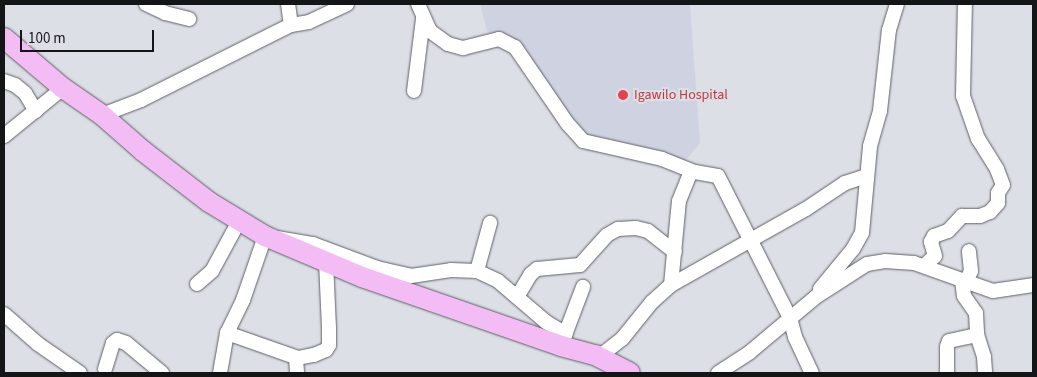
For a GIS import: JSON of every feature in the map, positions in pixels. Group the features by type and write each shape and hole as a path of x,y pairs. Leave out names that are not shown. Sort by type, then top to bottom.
{"highway":[{"path":"4,38 63,88 102,115 143,151 210,202 265,236 362,276 564,340 630,373"}],"street":[{"path":"146,4 165,13 189,19"},
{"path":"288,4 291,25"},
{"path":"102,115 141,100 291,25 309,22 347,4"},
{"path":"418,4 423,19 434,36 458,47 476,46 499,39 512,44 521,53 567,124 583,141 662,159 691,171 718,176 752,239 790,318 795,338 812,373"},
{"path":"817,296 825,282 853,249 862,233 870,146 880,111 889,30 897,4"},
{"path":"925,265 935,256 931,241 934,236 948,231 964,215 978,216 990,212 998,202 998,193 1003,185 997,169 978,139 963,96 965,4"},
{"path":"414,91 423,19"},
{"path":"4,81 15,85 25,93 36,111"},
{"path":"4,136 63,88"},
{"path":"671,285 679,201 691,171"},
{"path":"595,355 604,353 622,339 652,302 671,285 706,264 740,248 752,239 806,209 845,183 867,176"},
{"path":"198,284 212,272 239,221"},
{"path":"477,271 490,223"},
{"path":"517,297 531,274 537,269 580,265 607,235 618,229 648,230 675,252"},
{"path":"220,373 227,333 243,300 265,236 313,244 377,268 402,275 416,277 451,270 477,271 498,281 564,340 583,287"},
{"path":"969,251 971,271 964,281 964,296 976,313 977,334 984,357 985,373"},
{"path":"227,333 296,358 319,354 328,346 326,261"},
{"path":"718,373 750,352 817,296 867,264 885,261 925,265 998,292 1033,285"},
{"path":"4,314 38,344 80,373"},
{"path":"947,373 947,347 949,341 977,334"},
{"path":"105,369 113,343 117,340 126,343 162,373"},
{"path":"296,358 297,373"}],"shaded area":[{"name":"Igawilo Hospital","path":"480,4 690,4 700,143 686,160 578,136 514,44 487,31"}],"place":[{"name":"Igawilo Hospital","path":"623,95"}]}
